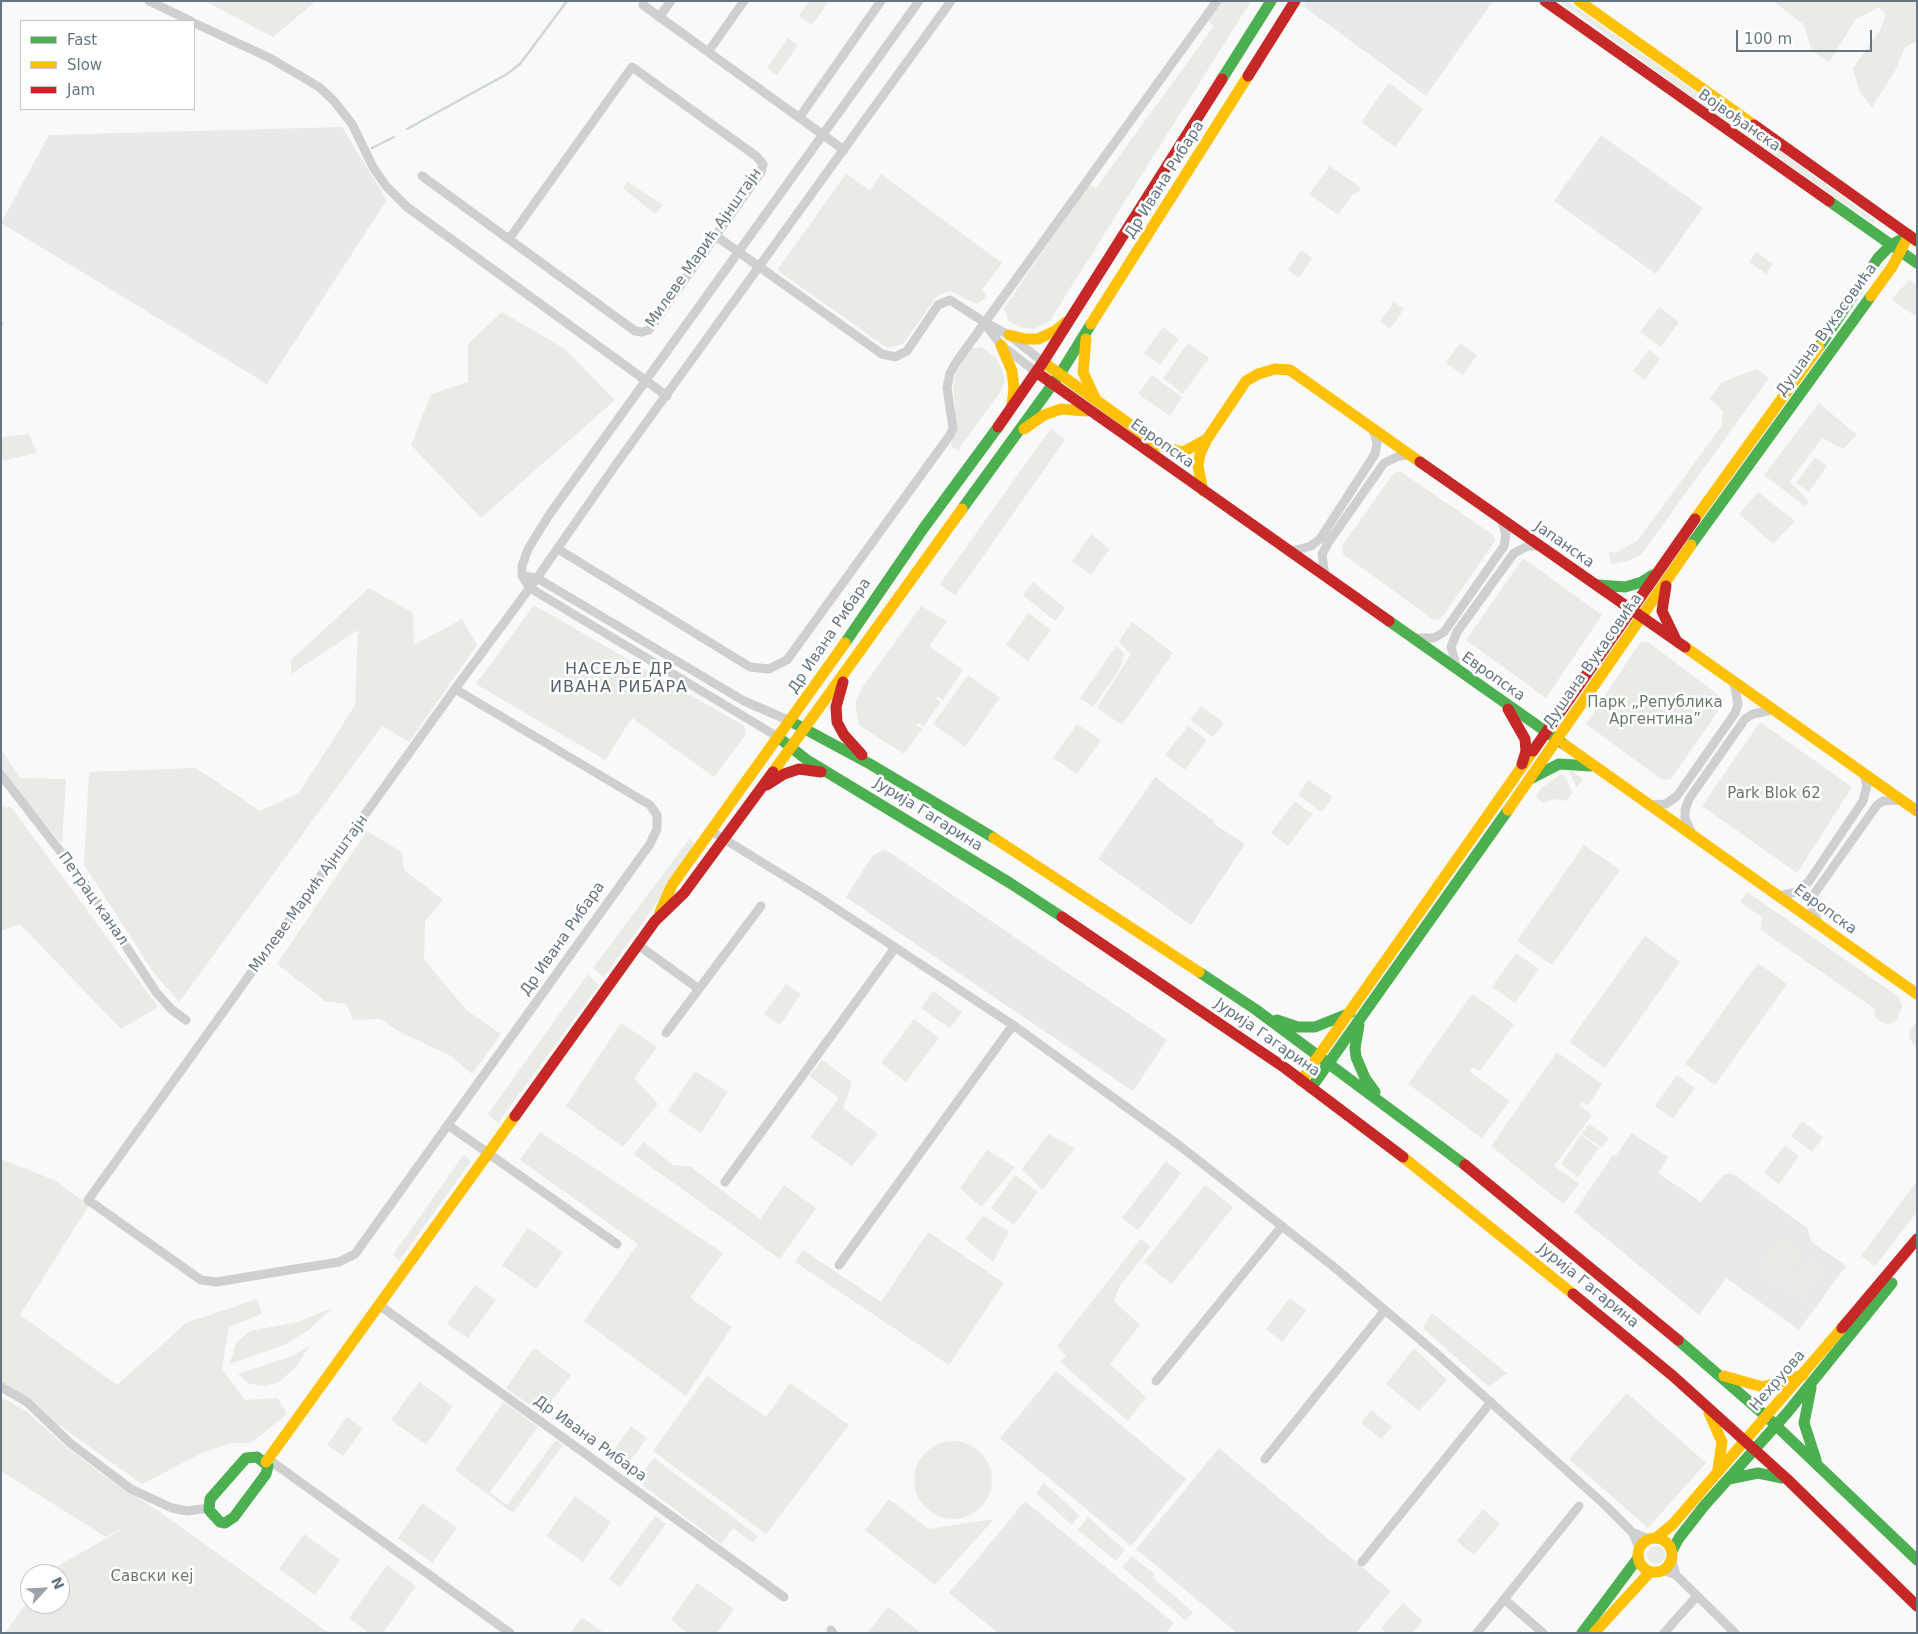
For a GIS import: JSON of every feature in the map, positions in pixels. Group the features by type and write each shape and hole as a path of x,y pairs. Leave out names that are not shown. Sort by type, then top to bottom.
{"street":[{"path":"149,1 188,20"},
{"path":"659,17 671,1"},
{"path":"708,52 744,1"},
{"path":"799,118 881,1"},
{"name":"Милеве Марић Ајнштајн","path":"522,576 523,560 540,528 919,1"},
{"name":"Милеве Марић Ајнштајн","path":"88,1200 951,1"},
{"name":"Др Ивана Рибара","path":"558,549 750,667 764,670 782,664 817,620 950,435 953,428 947,393 948,378 957,361 1217,1"},
{"name":"Др Ивана Рибара","path":"209,1508 211,1514 224,1523 234,1517 266,1474 269,1469 267,1461 655,921 672,885 790,721 923,529 1012,408 1078,310 1271,1"},
{"name":"Др Ивана Рибара","path":"655,921 684,893 846,673 1053,385 1296,1"},
{"name":"Војвођанска","path":"1544,1 1917,263"},
{"name":"Војвођанска","path":"1579,1 1914,235"},
{"path":"643,5 844,150"},
{"path":"195,23 270,58 319,87 334,101 352,124 373,167 395,197 433,227 667,396"},
{"name":"Милеве Марић Ајнштајн","path":"422,176 635,331 642,332 649,330 761,172 763,164 756,156 632,67 509,239"},
{"name":"Душана Вукасовића","path":"1301,1080 1356,1014 1526,782 1642,618 1662,576 1878,258 1891,245 1914,235"},
{"name":"Душана Вукасовића","path":"1311,1088 1330,1064 1356,1014 1631,610 1662,576 1914,235"},
{"path":"716,236 876,351 889,357 901,356 907,351 938,305 950,300 984,322 1009,335 1060,374"},
{"path":"1009,335 1025,339 1040,338 1055,331 1078,310"},
{"path":"984,322 1001,345 1012,371 1014,389 1012,408"},
{"path":"1092,323 1086,340 1083,372 1086,382 1100,404"},
{"path":"1001,345 1053,385"},
{"name":"Јапанска","path":"1203,491 1197,461 1207,439 1246,382 1258,374 1275,369 1290,370 1917,812"},
{"name":"Европска","path":"1060,374 1100,404 1168,450"},
{"name":"Европска","path":"1053,385 1917,994"},
{"path":"1016,435 1044,416 1061,409 1070,408 1090,412"},
{"path":"1289,552 1311,546 1320,539 1375,454 1377,443 1372,428"},
{"name":"Јапанска","path":"1168,450 1183,452 1207,439"},
{"path":"1325,578 1322,554 1328,543 1384,463 1399,456 1411,455"},
{"path":"1411,638 1430,639 1444,632 1504,546 1506,534 1501,519"},
{"path":"1457,671 1451,647 1457,632 1514,553 1528,546 1540,546"},
{"path":"522,576 537,578"},
{"path":"522,576 530,588"},
{"path":"1591,582 1604,586 1625,587 1662,576 1662,611 1677,642"},
{"name":"Јурија Гагарина","path":"537,578 744,701 806,728 870,764 1028,859 1261,1014 1386,1105 1552,1234 1716,1372 1819,1466 1917,1560"},
{"name":"Јурија Гагарина","path":"530,588 778,737 790,748 1076,927 1301,1080 1502,1235 1697,1397 1755,1449 1917,1606"},
{"path":"846,673 836,706 837,722 844,735 870,764"},
{"path":"1649,805 1666,804 1677,796 1735,713 1738,704 1734,683"},
{"name":"Др Ивана Рибара","path":"88,1200 201,1280 217,1282 339,1262 355,1254 650,844 658,823 657,815 650,805 455,689"},
{"path":"1504,703 1525,739 1526,751 1521,769"},
{"path":"1692,836 1684,810 1689,798 1745,719 1753,714 1772,710"},
{"path":"1526,782 1559,764 1593,766"},
{"path":"756,794 776,778 798,769 833,775"},
{"path":"1778,896 1798,892 1809,881 1863,801 1866,786 1864,774"},
{"name":"Петрац канал","path":"1,775 84,882 156,992 172,1010 186,1020"},
{"path":"1819,925 1812,907 1814,894 1877,805 1883,801 1901,800"},
{"path":"711,831 820,898 1013,1025 1135,1112 1282,1226 1385,1310 1491,1402 1634,1533 1666,1542 1672,1556 1676,1575"},
{"path":"666,1033 761,906"},
{"path":"638,945 699,989"},
{"path":"725,1182 894,948"},
{"path":"1902,983 1917,984"},
{"path":"1261,1014 1287,1024 1307,1028 1330,1023 1356,1014 1354,1048 1356,1057 1365,1078 1386,1105"},
{"path":"839,1265 1013,1025"},
{"path":"448,1125 617,1244"},
{"path":"1156,1381 1282,1226"},
{"name":"Нехруова","path":"1672,1556 1679,1538 1727,1480 1776,1426 1809,1377 1917,1238"},
{"name":"Нехруова","path":"1652,1538 1673,1524 1745,1440 1809,1377 1917,1252"},
{"name":"Др Ивана Рибара","path":"379,1305 784,1597"},
{"path":"1264,1459 1385,1310"},
{"path":"1716,1372 1747,1384 1763,1387 1809,1377 1804,1423 1808,1441 1819,1466"},
{"path":"1,1387 27,1402 70,1443 131,1489 172,1508 187,1511 209,1508 210,1499 214,1492 246,1458 257,1457 267,1461 510,1633"},
{"path":"1697,1397 1711,1416 1721,1436 1722,1451 1717,1472"},
{"path":"1362,1562 1491,1402"},
{"path":"1727,1480 1758,1473 1786,1479"},
{"path":"1477,1633 1579,1506"},
{"path":"1634,1533 1642,1567 1650,1572"},
{"path":"1582,1633 1639,1553 1652,1538"},
{"path":"1663,1570 1672,1556"},
{"path":"1594,1633 1650,1572 1663,1570 1676,1575 1735,1633"},
{"path":"1664,1633 1697,1596"},
{"path":"1504,1599 1543,1633"}],"shaded area":[{"path":"1306,1 1493,1 1426,96 1303,6"},
{"path":"342,127 387,200 267,384 1,223 49,135"},
{"path":"1601,135 1703,208 1656,274 1554,201"},
{"path":"1155,777 1214,821 1214,824 1245,844 1191,925 1098,859"},
{"path":"883,850 889,852 1167,1040 1133,1091 846,897 873,855"},
{"path":"1632,1133 1668,1157 1658,1173 1701,1202 1723,1175 1729,1173 1736,1176 1807,1228 1812,1242 1846,1266 1799,1330 1726,1278 1699,1315 1574,1212 1613,1155 1615,1156"},
{"path":"1166,1161 1181,1173 1138,1230 1122,1218"},
{"path":"1056,1371 1186,1479 1131,1546 1000,1438"},
{"path":"1219,1448 1391,1591 1356,1633 1237,1633 1136,1549"},
{"path":"1025,1501 1174,1623 1166,1633 998,1633 949,1593"}],"green space":[{"path":"205,1 316,1 273,37"},
{"path":"809,1 829,1 812,25 799,16"},
{"path":"1223,1 1251,1 1049,322 1033,329 1017,326 1008,321 1004,308 1089,184 1096,188 1214,26 1208,21"},
{"path":"1559,1 1567,1 1788,157 1875,221 1873,223 1743,134"},
{"path":"1773,1 1917,1 1917,41 1905,47 1895,71 1872,107 1859,91 1853,68 1880,30 1886,14 1879,7 1856,19 1829,62 1812,51 1804,25"},
{"path":"788,38 798,45 777,75 767,68"},
{"path":"1389,83 1423,109 1395,147 1361,122"},
{"path":"1330,166 1361,188 1355,195 1353,194 1338,215 1309,194"},
{"path":"846,174 870,190 881,174 1002,263 982,290 986,296 983,300 976,304 951,291 938,295 903,344 887,348 777,270"},
{"path":"628,182 663,205 655,214 623,188"},
{"path":"1301,250 1312,258 1299,278 1288,270"},
{"path":"1756,252 1773,264 1766,274 1749,262"},
{"path":"1909,280 1917,285 1917,317 1891,300"},
{"path":"1394,302 1404,309 1390,329 1380,321"},
{"path":"1659,307 1679,322 1661,347 1640,332"},
{"path":"502,312 565,349 615,400 481,518 411,445 431,394 468,382 468,344"},
{"path":"1163,327 1179,339 1160,365 1144,353"},
{"path":"1188,343 1209,358 1183,394 1163,378"},
{"path":"1460,343 1477,355 1463,375 1446,363"},
{"path":"981,347 995,357 1002,369 1005,381 1000,392 958,450 950,445 956,433 957,424 953,387 955,375 966,353 973,348"},
{"path":"1649,350 1660,359 1645,380 1633,371"},
{"path":"1757,369 1769,378 1646,548 1640,555 1627,561 1611,564 1609,551 1615,553 1637,541 1721,427 1723,411 1710,398 1722,382"},
{"path":"1152,375 1182,397 1170,416 1138,394"},
{"path":"1819,403 1857,435 1843,449 1822,438 1790,481 1809,502 1805,506 1764,475"},
{"path":"1051,428 1065,440 955,596 940,584"},
{"path":"29,434 37,453 1,461 1,437"},
{"path":"1815,457 1827,466 1809,492 1796,483"},
{"path":"1400,471 1493,535 1495,541 1443,616 1438,620 1431,618 1343,554 1342,546 1394,473"},
{"path":"1758,492 1795,521 1773,544 1739,514"},
{"path":"1091,534 1110,549 1091,575 1072,561"},
{"path":"1523,558 1602,615 1546,698 1466,640"},
{"path":"1033,582 1065,608 1055,621 1023,595"},
{"path":"369,588 413,613 414,645 462,619 477,645 409,742 382,726 179,1002 154,973 84,865 89,772 196,768 260,811 299,793 355,705 358,630 291,674 291,660"},
{"path":"534,605 744,726 746,734 714,777 632,718 605,760 476,684"},
{"path":"921,606 947,621 929,646 963,670 943,700 938,696 936,699 941,702 924,726 919,723 917,725 922,729 904,754 859,725 855,703 862,688"},
{"path":"1028,613 1051,630 1028,661 1006,645"},
{"path":"1132,622 1173,653 1122,725 1097,708 1131,654 1119,642"},
{"name":"Парк „Република Аргентина”","path":"1648,642 1724,699 1723,704 1671,779 1666,780 1661,779 1586,724 1639,644"},
{"path":"1116,646 1124,653 1120,668 1093,707 1080,698"},
{"path":"968,675 1000,698 965,747 933,724"},
{"path":"1201,706 1224,723 1213,737 1190,720"},
{"name":"Park Blok 62","path":"1760,722 1852,787 1797,873 1702,806"},
{"path":"1077,724 1101,740 1077,774 1053,758"},
{"path":"1188,726 1207,740 1185,770 1165,755"},
{"path":"1,749 20,778 66,779 62,844 1,771"},
{"path":"1571,770 1583,779 1577,788 1569,772"},
{"path":"1563,773 1573,793 1566,801 1556,799 1543,803 1536,796 1541,788"},
{"path":"1308,780 1333,797 1322,812 1298,795"},
{"path":"1295,801 1312,814 1288,846 1271,833"},
{"path":"1,806 12,808 158,1007 121,1029 20,924 1,931"},
{"path":"367,831 402,852 404,870 443,900 425,921 424,959 466,1010 501,1034 472,1074 451,1056 400,1032 381,1019 353,1020 346,1004 325,1001 277,964"},
{"path":"690,838 696,847 604,977 593,968"},
{"path":"1584,845 1620,870 1552,965 1517,941"},
{"path":"1747,892 1899,997 1902,1007 1896,1021 1888,1024 1880,1022 1874,1016 1875,1009 1761,930 1762,917 1740,902"},
{"path":"1645,936 1680,962 1605,1068 1569,1042"},
{"path":"1516,953 1539,969 1515,1003 1492,987"},
{"path":"1758,963 1787,984 1715,1085 1685,1064"},
{"path":"588,974 599,985 498,1123 488,1114"},
{"path":"786,984 801,994 780,1025 764,1014"},
{"path":"933,991 962,1012 950,1028 921,1008"},
{"path":"1472,994 1514,1024 1480,1071 1473,1067 1470,1072 1510,1101 1482,1138 1408,1084"},
{"path":"914,1019 939,1038 906,1082 881,1063"},
{"path":"1917,1022 1917,1047 1912,1043 1909,1036 1910,1029"},
{"path":"621,1023 657,1047 634,1078 658,1104 623,1147 566,1106"},
{"path":"1557,1052 1602,1084 1588,1105 1582,1102 1579,1105 1592,1115 1554,1166 1579,1184 1563,1204 1491,1146"},
{"path":"822,1060 852,1082 843,1108 878,1134 852,1166 810,1137 839,1098 809,1076"},
{"path":"695,1071 728,1092 701,1133 668,1111"},
{"path":"1677,1075 1695,1088 1673,1119 1655,1106"},
{"path":"1802,1121 1823,1137 1812,1152 1791,1136"},
{"path":"1589,1124 1609,1138 1602,1148 1582,1134"},
{"path":"540,1132 723,1253 690,1298 732,1327 686,1396 584,1321 638,1244 520,1160"},
{"path":"1048,1134 1075,1148 1042,1190 1022,1169"},
{"path":"1581,1135 1599,1148 1578,1177 1561,1164"},
{"path":"644,1142 673,1165 691,1167 760,1219 784,1185 816,1208 780,1259 633,1154"},
{"path":"1785,1145 1799,1156 1779,1184 1764,1173"},
{"path":"987,1150 1015,1167 981,1207 960,1188"},
{"path":"464,1154 471,1161 399,1261 393,1255"},
{"path":"1,1159 54,1180 89,1205 20,1315 117,1385 186,1323 257,1299 262,1314 229,1327 222,1369 245,1400 278,1398 287,1414 251,1443 232,1443 202,1453 142,1484 1,1384"},
{"path":"1015,1175 1038,1192 1014,1225 991,1208"},
{"path":"1917,1181 1917,1212 1875,1266 1861,1256"},
{"path":"1205,1185 1233,1207 1172,1284 1144,1262"},
{"path":"983,1216 1009,1231 993,1262 965,1239"},
{"path":"528,1228 563,1252 536,1289 502,1265"},
{"path":"928,1232 1004,1283 949,1365 795,1262 803,1250 881,1302"},
{"path":"1781,1237 1803,1253 1779,1287 1757,1271"},
{"path":"1141,1239 1151,1246 1119,1287 1114,1301 1140,1325 1110,1364 1146,1397 1128,1421 1060,1362 1066,1356 1057,1346"},
{"path":"1808,1258 1824,1270 1802,1301 1786,1289"},
{"path":"475,1285 496,1300 468,1338 447,1324"},
{"path":"1290,1298 1306,1311 1282,1342 1266,1329"},
{"path":"332,1308 309,1330 284,1345 230,1364 236,1343 250,1331 298,1322"},
{"path":"1432,1313 1507,1373 1489,1387 1423,1328"},
{"path":"310,1345 296,1367 278,1383 262,1386 248,1383 238,1374 295,1355"},
{"path":"534,1348 571,1375 542,1414 506,1388"},
{"path":"1414,1348 1447,1380 1419,1411 1386,1384"},
{"path":"707,1376 766,1417 790,1383 849,1425 766,1534 653,1451"},
{"path":"419,1382 453,1406 426,1445 391,1420"},
{"path":"1627,1393 1706,1463 1648,1528 1569,1459"},
{"name":"Савски кеј","path":"1,1397 26,1411 64,1445 102,1474 157,1510 329,1633 5,1633 20,1612 20,1614 70,1614 70,1564 61,1564 130,1525 106,1537 1,1471"},
{"path":"504,1402 538,1427 490,1492 507,1505 556,1440 563,1445 513,1513 455,1470"},
{"path":"1371,1410 1392,1427 1381,1439 1361,1423"},
{"path":"347,1417 363,1428 343,1456 327,1445"},
{"path":"631,1426 647,1438 627,1466 611,1454"},
{"path":"945,1441 961,1441 975,1447 986,1458 992,1472 992,1488 986,1502 975,1513 961,1519 945,1519 931,1513 920,1502 914,1488 914,1472 920,1458 931,1447"},
{"path":"654,1458 758,1536 753,1543 733,1528 721,1544 637,1481"},
{"path":"1044,1483 1079,1515 1072,1525 1036,1493"},
{"path":"575,1496 611,1522 583,1562 546,1536"},
{"path":"889,1499 929,1529 994,1519 935,1585 865,1530"},
{"path":"422,1503 457,1528 432,1563 398,1538"},
{"path":"1483,1509 1500,1524 1474,1555 1457,1541"},
{"path":"655,1516 666,1524 620,1587 609,1579"},
{"path":"1088,1517 1125,1550 1116,1561 1078,1530"},
{"path":"304,1534 340,1560 315,1595 279,1569"},
{"path":"1656,1546 1662,1549 1665,1555 1662,1561 1656,1564 1650,1561 1647,1555 1650,1549"},
{"path":"1131,1556 1155,1574 1153,1578 1193,1612 1186,1621 1122,1567"},
{"path":"387,1565 416,1586 383,1633 369,1633 349,1618"},
{"path":"697,1583 734,1609 717,1633 688,1633 671,1620"},
{"path":"1403,1603 1423,1621 1412,1633 1386,1633 1381,1628"},
{"path":"888,1607 921,1633 867,1633"},
{"path":"582,1617 604,1633 570,1633"}],"waterway":[{"path":"407,129 507,74 520,64 567,1"},
{"path":"372,148 394,137"}],"traffic: fast":[{"path":"1222,79 1271,1"},
{"path":"1829,201 1917,263"},
{"path":"1819,347 1878,258 1891,245 1909,235"},
{"path":"1691,545 1871,296"},
{"path":"962,509 1060,374 1091,324"},
{"path":"845,643 923,529 998,427"},
{"path":"1599,585 1625,587 1642,582 1653,575"},
{"path":"1389,621 1565,745"},
{"path":"790,721 870,764 994,838"},
{"path":"778,737 807,760 1010,883 1062,917"},
{"path":"1532,778 1559,764 1591,766"},
{"path":"1311,1088 1508,810"},
{"path":"1199,972 1255,1009 1465,1165"},
{"path":"1277,1020 1298,1027 1315,1027 1350,1013"},
{"path":"1359,1025 1355,1048 1356,1057 1365,1078 1375,1092"},
{"path":"1672,1551 1679,1538 1704,1506 1787,1413 1892,1283"},
{"path":"1678,1340 1767,1417 1917,1560"},
{"path":"1811,1388 1804,1423 1816,1460"},
{"path":"257,1457 268,1466 266,1474 234,1517 225,1523 220,1522 209,1510 210,1499 246,1458 257,1457"},
{"path":"1729,1479 1758,1473 1782,1478"},
{"path":"1582,1633 1638,1558"}],"traffic: slow":[{"path":"1579,1 1754,125"},
{"path":"1091,324 1248,76"},
{"path":"1871,296 1892,267 1909,235"},
{"path":"1009,335 1025,339 1038,339 1055,331 1066,322"},
{"path":"1086,339 1083,372 1095,398"},
{"path":"1001,345 1012,371 1014,389 1012,405"},
{"path":"1695,519 1819,347"},
{"path":"1043,362 1160,446 1183,452 1207,439"},
{"path":"1203,491 1198,466 1200,454 1207,439 1246,381 1258,374 1275,369 1290,370 1420,462"},
{"path":"1024,429 1044,415 1061,409 1086,411"},
{"path":"773,772 962,509"},
{"path":"1508,810 1691,545"},
{"path":"660,912 672,885 845,643"},
{"path":"1685,647 1917,811"},
{"path":"1565,745 1917,994"},
{"path":"1301,1081 1533,751"},
{"path":"994,838 1199,972"},
{"path":"266,1462 515,1116"},
{"path":"1403,1157 1573,1294"},
{"path":"1656,1538 1673,1524 1842,1328"},
{"path":"1724,1376 1763,1387 1803,1375"},
{"path":"1709,1413 1722,1442 1718,1469"},
{"path":"1655,1538 1662,1539 1667,1543 1671,1548 1672,1555 1671,1562 1667,1567 1662,1571 1655,1572 1648,1571 1643,1567 1639,1562 1638,1555 1639,1548 1643,1543 1648,1539 1655,1538"},
{"path":"1594,1633 1650,1572"}],"traffic: jam":[{"path":"1248,76 1295,1"},
{"path":"1545,1 1829,201"},
{"path":"998,427 1043,362 1222,79"},
{"path":"1754,125 1917,241"},
{"path":"1036,372 1389,621"},
{"path":"1420,462 1685,647"},
{"path":"1533,751 1695,519"},
{"path":"1666,586 1662,611 1676,640"},
{"path":"843,682 836,707 837,722 844,735 862,755"},
{"path":"1508,709 1525,739 1526,751 1522,764"},
{"path":"767,785 784,774 799,769 821,772"},
{"path":"515,1116 655,921 684,893 773,772"},
{"path":"1062,917 1285,1068 1403,1157"},
{"path":"1465,1165 1678,1340"},
{"path":"1842,1328 1917,1239"},
{"path":"1573,1294 1673,1376 1787,1479 1917,1606"}],"district":[{"name":"НАСЕЉЕ ДР ИВАНА РИБАРА","path":"619,679"}]}
